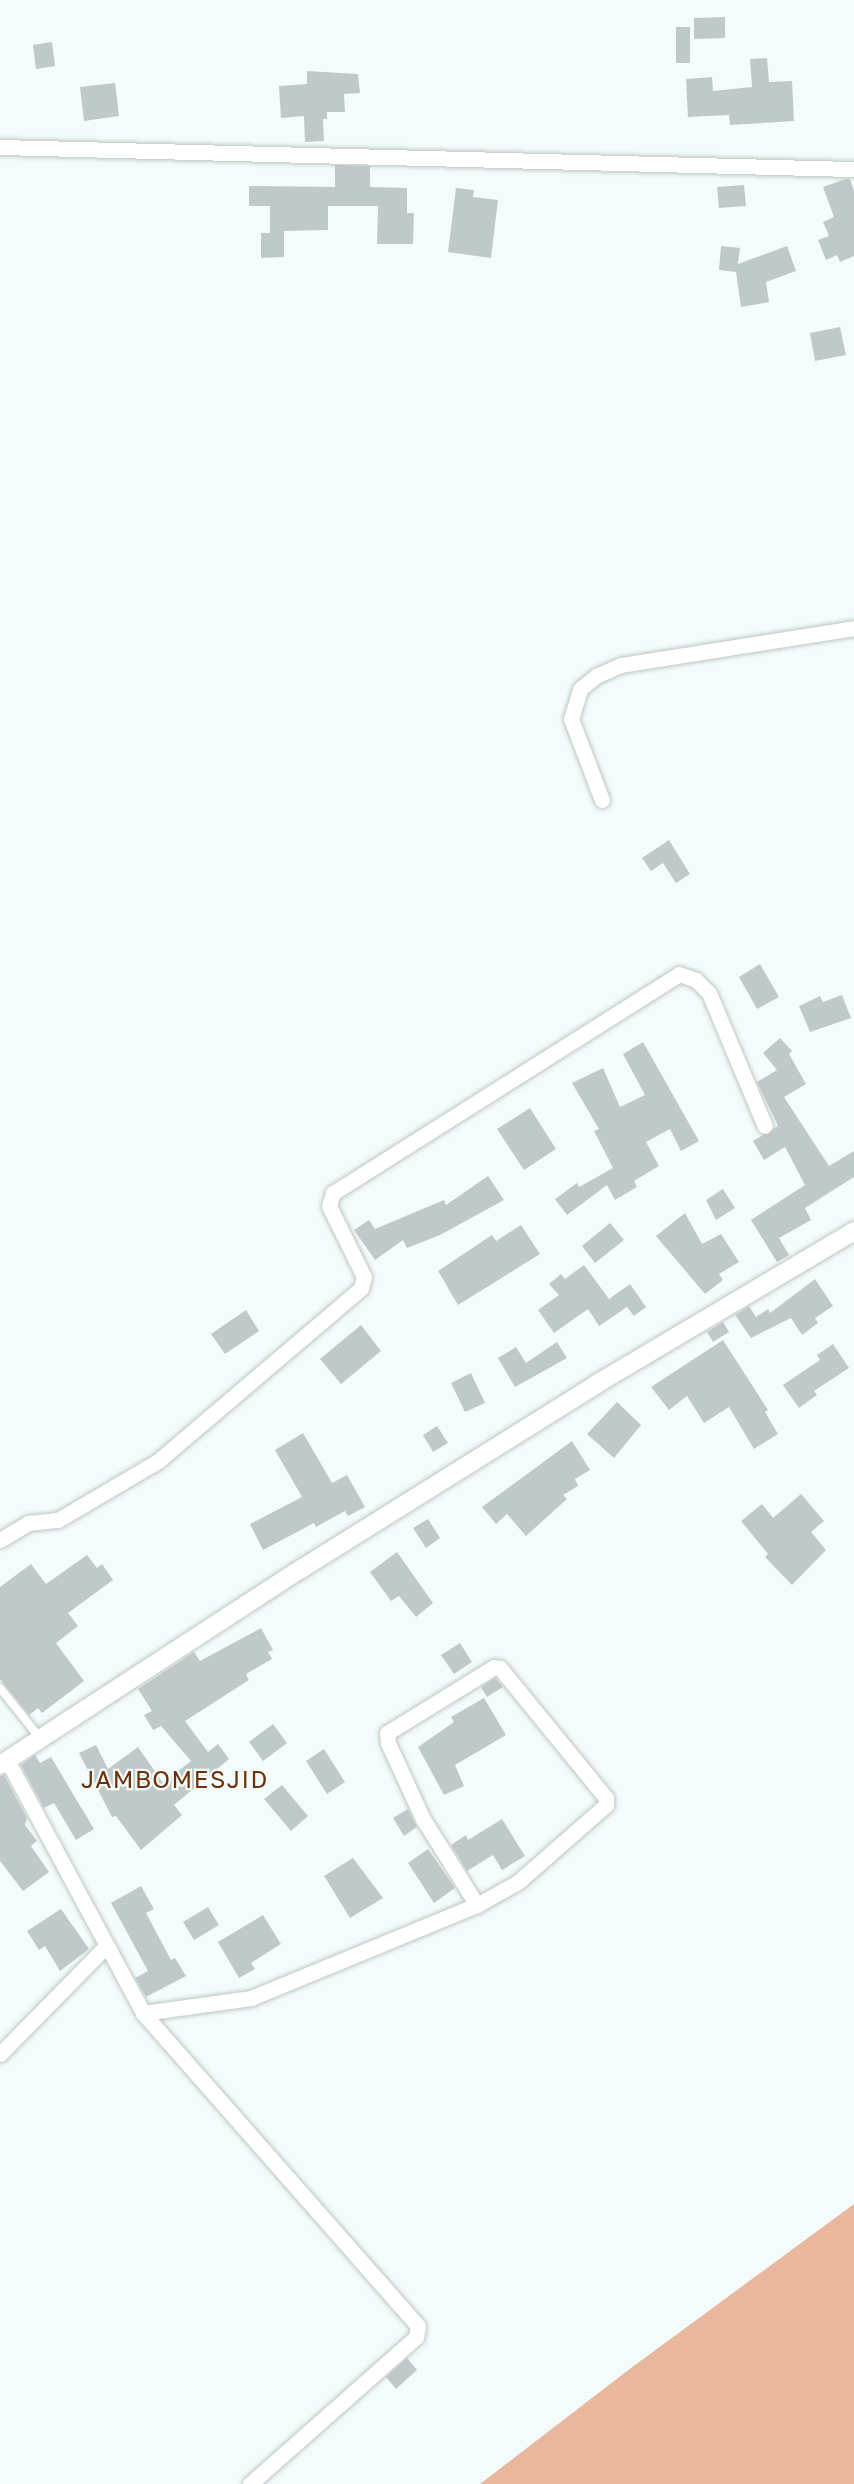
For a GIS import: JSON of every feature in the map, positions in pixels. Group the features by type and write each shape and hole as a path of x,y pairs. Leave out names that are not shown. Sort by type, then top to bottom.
{"street":[{"path":"0,147 854,169"},
{"path":"602,800 571,718 580,689 596,676 621,664 854,628"},
{"path":"0,1540 28,1523 58,1520 158,1461 361,1288 364,1277 328,1206 333,1193 679,974 696,980 709,993 765,1126"},
{"path":"250,2484 416,2337 418,2326 147,2019 2,1758 40,1738 595,1385 854,1231"},
{"path":"147,2019 259,1996 477,1905 518,1882 606,1805 606,1798 501,1668 494,1667 387,1733 388,1743 423,1819 477,1905"},
{"path":"0,2054 106,1946"}],"lane":[{"path":"0,1688 40,1738"}],"shaded area":[{"path":"854,2204 854,2484 480,2484 631,2368"}],"building":[{"path":"725,17 725,38 694,39 694,18"},
{"path":"676,27 690,27 690,63 676,63"},
{"path":"52,42 55,66 36,69 33,45"},
{"path":"767,58 769,82 792,81 794,121 730,125 729,115 688,117 686,79 712,77 713,91 752,87 750,59"},
{"path":"307,71 358,74 360,93 344,94 345,112 327,112 327,119 323,119 324,141 305,142 304,116 281,118 279,86 307,84"},
{"path":"115,83 119,116 84,121 80,87"},
{"path":"335,165 370,166 370,187 407,188 407,213 414,213 413,244 377,244 378,206 328,206 328,230 284,231 284,257 261,258 261,233 270,233 270,206 249,206 249,186 335,187"},
{"path":"850,179 854,191 854,256 840,262 837,255 826,260 818,240 829,236 823,222 834,217 823,187"},
{"path":"744,185 746,206 719,208 717,187"},
{"path":"456,188 474,190 473,197 498,200 491,258 448,252"},
{"path":"721,246 740,248 738,264 787,246 796,271 766,282 769,302 741,307 736,272 719,270"},
{"path":"840,327 846,355 815,361 810,333"},
{"path":"669,840 690,874 676,883 663,863 651,871 642,858"},
{"path":"760,964 779,997 757,1009 739,977"},
{"path":"842,995 851,1018 810,1032 799,1006 820,996 823,1002"},
{"path":"780,1038 792,1051 789,1054 806,1084 784,1097 829,1166 854,1151 854,1177 805,1208 811,1220 779,1238 789,1255 777,1262 751,1220 805,1185 785,1147 764,1160 753,1141 778,1126 757,1082 777,1070 763,1053"},
{"path":"643,1042 699,1141 681,1151 670,1129 646,1142 659,1166 634,1181 637,1187 615,1200 607,1185 567,1215 555,1199 577,1183 579,1187 613,1168 594,1131 599,1129 572,1083 603,1068 620,1107 645,1095 623,1054"},
{"path":"530,1108 556,1149 524,1170 497,1129"},
{"path":"488,1176 504,1200 440,1235 407,1248 403,1240 375,1260 354,1230 369,1220 375,1229 444,1200 446,1205"},
{"path":"723,1189 735,1208 716,1220 706,1200"},
{"path":"685,1213 702,1244 721,1234 739,1262 719,1274 723,1280 705,1294 656,1236"},
{"path":"610,1223 624,1240 595,1263 582,1246"},
{"path":"521,1225 540,1254 458,1305 438,1271 492,1235 496,1241"},
{"path":"584,1265 609,1299 630,1284 646,1307 634,1316 627,1307 599,1326 588,1309 554,1333 538,1310 559,1295 549,1284 561,1274 565,1279"},
{"path":"815,1279 833,1306 815,1318 818,1323 802,1335 791,1318 751,1338 735,1315 749,1306 756,1317 768,1309 770,1313"},
{"path":"246,1310 259,1331 225,1354 211,1334"},
{"path":"723,1322 729,1332 713,1342 707,1332"},
{"path":"361,1325 381,1351 341,1384 320,1359"},
{"path":"723,1340 768,1410 765,1412 778,1434 754,1449 729,1407 704,1423 687,1396 669,1410 651,1387"},
{"path":"557,1342 567,1358 515,1387 498,1358 516,1347 526,1363"},
{"path":"833,1344 849,1368 814,1391 817,1395 799,1408 783,1385 820,1360 817,1355"},
{"path":"471,1373 485,1403 465,1412 451,1383"},
{"path":"617,1402 641,1425 614,1458 587,1434"},
{"path":"437,1426 448,1443 433,1452 423,1435"},
{"path":"303,1433 332,1483 347,1475 365,1507 348,1516 345,1511 316,1527 314,1523 263,1550 250,1524 302,1497 275,1450"},
{"path":"572,1441 590,1470 575,1479 578,1486 563,1495 567,1499 526,1536 507,1514 496,1524 482,1507"},
{"path":"801,1494 824,1521 811,1532 826,1550 792,1585 765,1557 768,1554 741,1521 762,1504 773,1518"},
{"path":"428,1519 440,1538 426,1548 413,1528"},
{"path":"397,1552 433,1603 416,1617 399,1596 391,1601 370,1572"},
{"path":"87,1555 97,1568 102,1564 113,1580 68,1613 78,1626 56,1643 84,1681 42,1713 38,1708 29,1715 0,1679 0,1587 31,1564 46,1584"},
{"path":"261,1628 273,1650 268,1652 272,1659 246,1674 249,1680 185,1721 208,1752 218,1744 229,1759 174,1805 182,1815 141,1850 116,1816 112,1817 79,1753 96,1745 108,1769 138,1747 163,1783 191,1761 161,1726 153,1730 144,1715 152,1711 138,1689 194,1652 200,1661"},
{"path":"460,1643 472,1662 454,1674 441,1655"},
{"path":"495,1678 503,1687 487,1697 481,1687"},
{"path":"484,1698 506,1735 455,1765 464,1786 444,1795 418,1747 454,1722 451,1717"},
{"path":"273,1724 287,1743 263,1761 249,1742"},
{"path":"324,1749 345,1782 327,1794 306,1761"},
{"path":"35,1755 40,1763 51,1757 94,1829 76,1840 54,1803 44,1808 21,1765"},
{"path":"4,1775 27,1818 25,1825 37,1841 31,1846 49,1872 23,1891 0,1861 0,1776"},
{"path":"282,1785 308,1816 291,1831 264,1799"},
{"path":"408,1809 417,1827 404,1836 393,1818"},
{"path":"502,1819 525,1856 502,1870 493,1855 467,1871 451,1845 466,1835 468,1840"},
{"path":"428,1849 455,1888 434,1903 408,1863"},
{"path":"353,1858 383,1898 350,1918 324,1876"},
{"path":"141,1886 154,1909 146,1913 171,1960 175,1958 186,1976 146,1997 135,1978 148,1971 111,1903"},
{"path":"208,1907 219,1925 194,1940 183,1922"},
{"path":"61,1909 89,1949 60,1971 45,1946 39,1950 27,1931"},
{"path":"263,1915 281,1944 251,1963 255,1969 239,1978 218,1942"},
{"path":"407,2358 417,2370 396,2389 386,2377"}],"district":[{"name":"JAMBOMESJID","path":"175,1779"}]}
